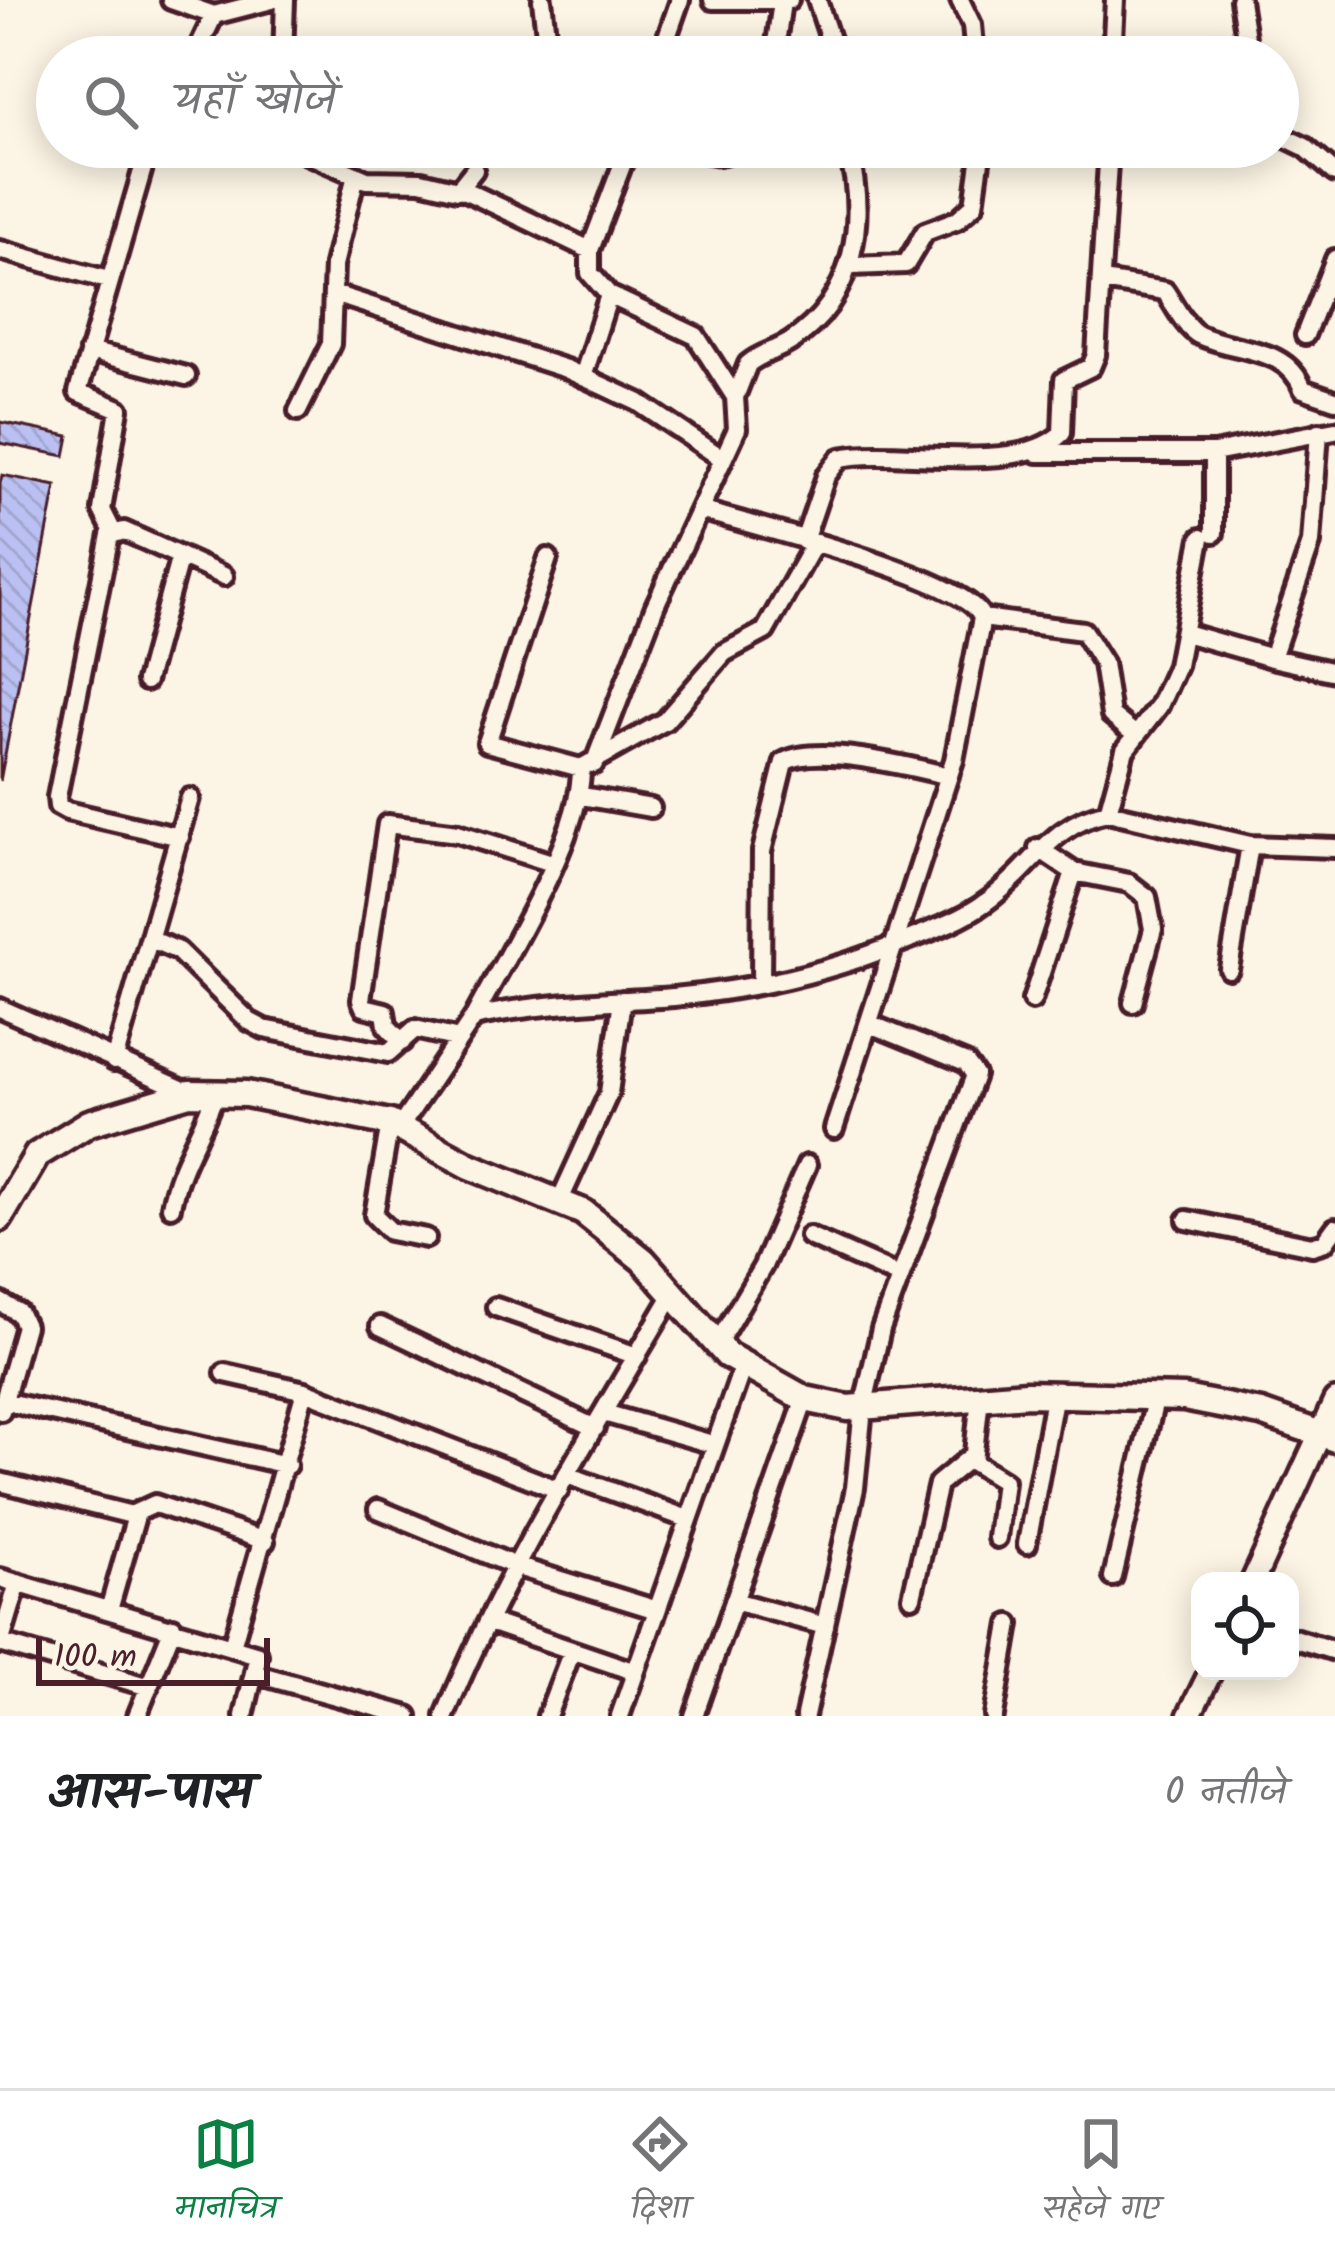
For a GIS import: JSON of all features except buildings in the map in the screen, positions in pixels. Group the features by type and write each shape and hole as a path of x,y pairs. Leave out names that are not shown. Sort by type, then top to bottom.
{"main road":[{"path":"0,1218 24,1172 57,1139 88,1123 189,1093 216,1091 395,1125 470,1166 560,1200 621,1238 716,1346 805,1399 863,1408 1055,1393 1156,1396 1212,1401 1328,1437"}],"street":[{"path":"171,0 214,15 272,0"},
{"path":"284,36 285,0"},
{"path":"542,0 546,36"},
{"path":"667,36 680,0"},
{"path":"713,0 785,1 778,36"},
{"path":"817,0 829,36"},
{"path":"960,0 973,36"},
{"path":"1113,36 1115,0"},
{"path":"1240,0 1246,36"},
{"path":"204,36 214,15"},
{"path":"1299,144 1335,173"},
{"path":"113,532 104,520 102,501 119,411 79,394 143,168"},
{"path":"338,168 356,176 462,189 590,250"},
{"path":"621,168 590,250 590,273 609,295 696,336 735,397"},
{"path":"426,1238 390,1231 374,1215 395,1125 474,1017 552,863 655,606 737,429 735,397 748,364 786,345 816,322 850,266 857,209 850,168"},
{"path":"850,266 906,264 926,232 967,215 974,205 979,168"},
{"path":"1004,453 1045,446 1062,434 1064,380 1091,367 1096,355 1107,168"},
{"path":"462,189 474,170"},
{"path":"298,411 332,344 337,245 356,176"},
{"path":"0,250 108,280"},
{"path":"1305,335 1335,260"},
{"path":"1102,281 1165,291 1194,333 1276,356 1296,372 1303,389 1335,400"},
{"path":"334,294 397,310 445,334 583,376 638,402 723,459"},
{"path":"583,376 609,295"},
{"path":"89,351 186,376"},
{"path":"548,558 487,743 588,766 665,721 724,653 765,632 809,542 826,476 840,458 1214,453 1327,431 1310,543 1272,658"},
{"path":"1108,812 1133,733 1159,706 1184,633 1208,535 1214,453"},
{"path":"700,510 968,597 982,618 949,776 834,1129"},
{"path":"113,532 124,531 224,576"},
{"path":"113,532 94,600 57,803 67,812 180,837"},
{"path":"146,681 180,556"},
{"path":"982,618 1083,631 1102,663 1111,715 1133,733"},
{"path":"1184,633 1335,672"},
{"path":"761,983 762,851 784,762 808,756 900,764 949,776"},
{"path":"582,796 651,808"},
{"path":"114,1061 153,940 190,798"},
{"path":"474,1017 761,983 893,946 988,902 1038,848 1073,824 1108,812 1250,844 1335,848"},
{"path":"402,1042 387,1026 385,1012 364,1006 362,1000 387,824 458,833 552,863"},
{"path":"1229,969 1250,844"},
{"path":"1038,848 1074,872 1129,884 1148,897 1154,929 1133,1003"},
{"path":"1032,1000 1074,872"},
{"path":"153,940 178,951 255,1026 388,1053 418,1028 459,1039"},
{"path":"560,1200 609,1093 622,1000"},
{"path":"0,1008 189,1093"},
{"path":"805,1716 855,1488 863,1408 899,1276 975,1075 966,1063 870,1024"},
{"path":"171,1207 178,1166 197,1146 216,1091"},
{"path":"716,1346 763,1266 807,1165"},
{"path":"1187,1220 1312,1246 1325,1242 1335,1228"},
{"path":"809,1236 899,1276"},
{"path":"445,1716 563,1483 673,1294"},
{"path":"0,1302 25,1322 2,1407 286,1465"},
{"path":"496,1307 637,1356"},
{"path":"380,1326 599,1420 712,1444"},
{"path":"620,1716 685,1519 743,1366"},
{"path":"225,1372 305,1391 563,1483 685,1519"},
{"path":"232,1646 305,1391"},
{"path":"1028,1544 1055,1393"},
{"path":"1113,1577 1156,1396"},
{"path":"980,1397 973,1455 975,1466 1004,1481 997,1538"},
{"path":"694,1716 805,1399"},
{"path":"1258,1572 1328,1437 1335,1401"},
{"path":"912,1597 938,1484 973,1455"},
{"path":"0,1482 133,1514 155,1504 265,1541"},
{"path":"378,1509 518,1567 654,1609"},
{"path":"110,1610 137,1521 133,1514"},
{"path":"149,1687 0,1644 9,1581 258,1655 244,1716"},
{"path":"734,1601 825,1626"},
{"path":"489,1622 633,1671"},
{"path":"994,1716 1010,1624"},
{"path":"137,1716 173,1627"},
{"path":"1299,1640 1335,1651"},
{"path":"548,1716 572,1651"},
{"path":"257,1674 408,1716"},
{"path":"1189,1716 1207,1680"}]}
